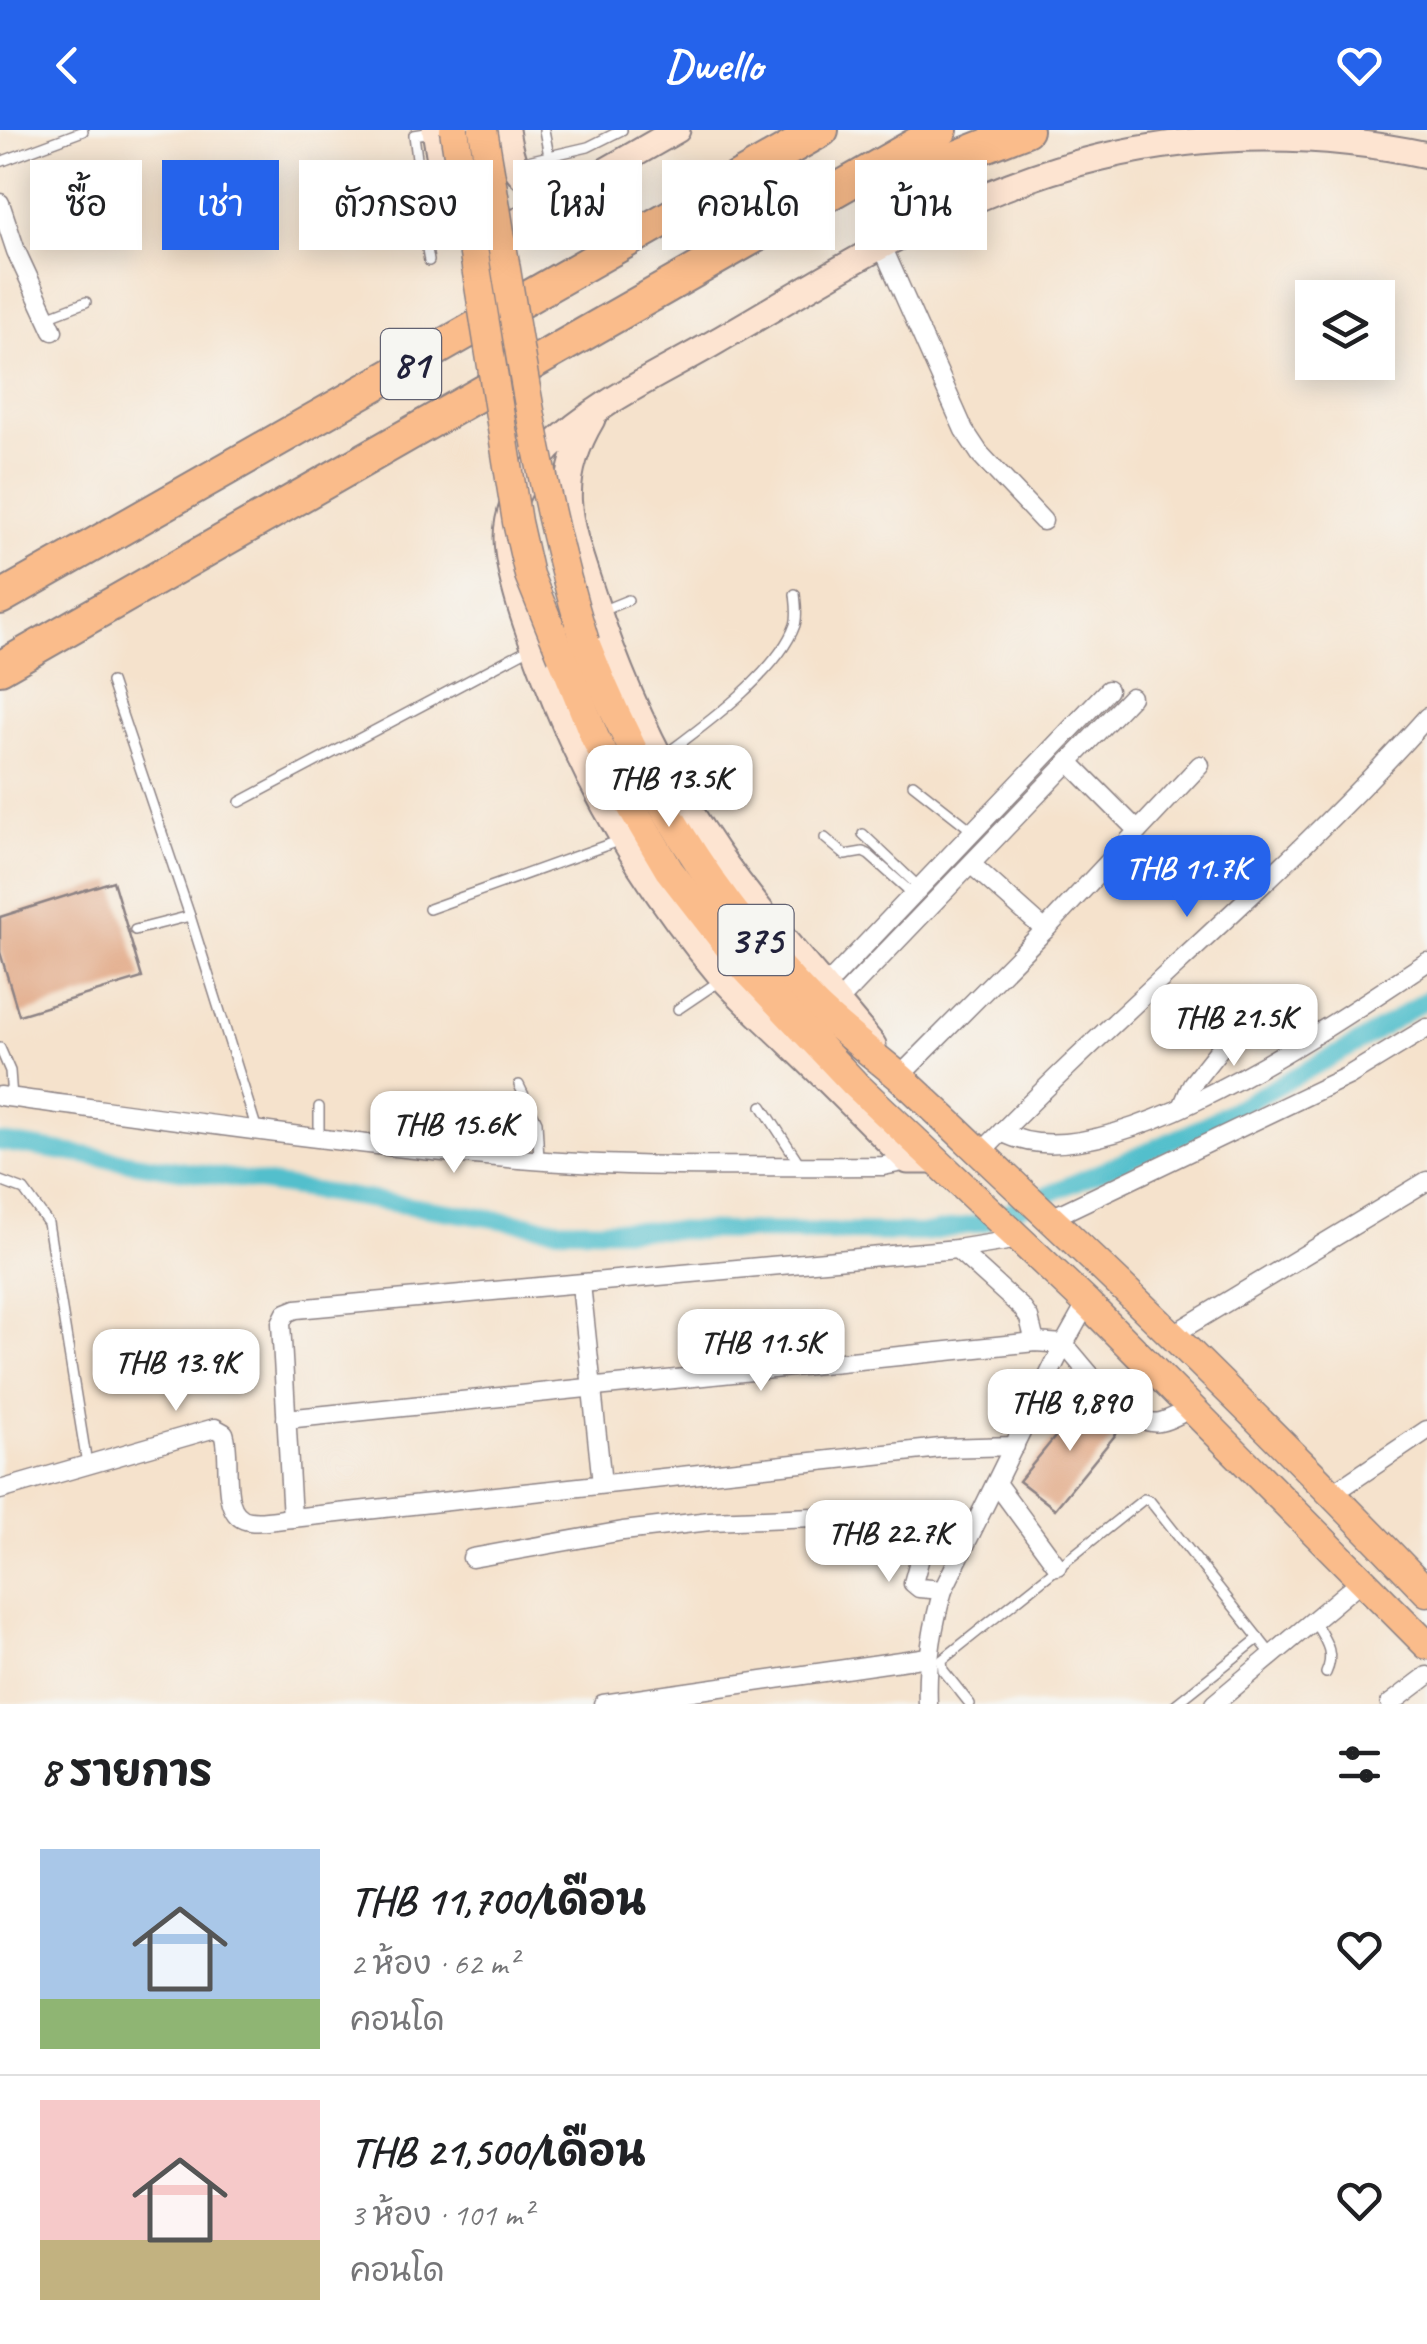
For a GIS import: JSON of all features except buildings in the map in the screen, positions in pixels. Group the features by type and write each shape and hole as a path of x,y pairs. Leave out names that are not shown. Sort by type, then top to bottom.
{"highway":[{"name":"81","path":"0,598 822,130"},
{"name":"81","path":"0,668 941,130"},
{"path":"579,335 849,201 952,156 1026,130"}],"main road":[{"name":"375","path":"483,130 542,486 562,568 573,649 611,770 655,848 693,903 779,1004 922,1161 974,1194 1427,1645"},
{"path":"493,176 502,174 512,164 506,130"},
{"path":"625,160 677,130"},
{"name":"375","path":"430,131 529,575 656,797 708,879 769,956 814,1003 900,1077 1172,1335 1424,1585"},
{"name":"375","path":"429,160 430,131"},
{"path":"987,194 1064,166 1206,140 1346,142 1427,155"},
{"path":"875,250 597,410 560,439 529,475 512,508 507,540 535,646 570,741 602,804 671,914 723,978 922,1161"},
{"path":"597,410 571,464 568,511 598,612 625,682 660,758 832,994 900,1077"},
{"path":"507,540 522,514 536,504 555,504 568,511"},
{"path":"1332,1494 1335,1551"}],"street":[{"path":"0,203 16,251 50,324"},
{"path":"884,250 964,430 980,454 1042,521"},
{"path":"832,994 917,892 1108,690"},
{"path":"832,994 972,864 1131,696"},
{"path":"980,1154 1183,956 1285,863 1427,717"},
{"path":"1068,762 1138,831"},
{"path":"900,1077 1200,765"},
{"path":"972,864 1045,930"},
{"path":"1002,1132 1026,1144 1088,1140 1125,1130 1270,1062 1427,962"},
{"path":"1183,1105 1192,1084 1248,1013"},
{"path":"1044,1215 1348,1076 1427,1028"},
{"path":"6,1097 318,1138 539,1160 801,1166 883,1166 922,1161"},
{"path":"1172,1335 1427,1182"},
{"path":"292,1518 281,1323 286,1313 296,1309 957,1248 1013,1233"},
{"path":"957,1248 1022,1308 1035,1342"},
{"path":"581,1284 602,1484"},
{"path":"928,1704 928,1658 943,1590 1087,1303"},
{"path":"286,1419 1035,1342 1064,1344 1124,1410 1142,1421 1160,1422 1190,1410"},
{"path":"0,1490 215,1428 224,1433 228,1444 230,1504 237,1516 250,1521 941,1448 1016,1446"},
{"path":"1332,1494 1427,1430"},
{"path":"996,1483 1057,1566"},
{"path":"472,1558 623,1530 710,1521 890,1514 935,1517 973,1526"},
{"path":"915,1516 922,1550 912,1583 919,1588 943,1590"},
{"path":"1214,1704 1363,1579"},
{"path":"603,1704 928,1658"},
{"path":"1390,1704 1427,1676"}],"lane":[{"path":"544,130 549,156"},
{"path":"512,164 588,146 622,130"},
{"path":"0,162 82,131"},
{"path":"427,250 429,261"},
{"path":"50,324 86,302"},
{"path":"660,758 705,725 750,684 780,649 796,623 795,594"},
{"path":"598,612 628,600"},
{"path":"240,802 535,646"},
{"path":"111,682 257,1130"},
{"path":"913,784 974,832"},
{"path":"863,834 917,892"},
{"path":"429,909 624,838"},
{"path":"825,838 845,856 863,852 869,855 917,892"},
{"path":"135,930 190,916"},
{"path":"678,1009 723,978"},
{"path":"0,1048 10,1071 6,1097"},
{"path":"519,1085 537,1122 539,1160"},
{"path":"762,1106 801,1166"},
{"path":"318,1138 319,1107"},
{"path":"0,1181 24,1190 48,1223 87,1464"},
{"path":"970,1704 943,1670 942,1660 1137,1502 1150,1501 1274,1657"},
{"path":"1314,1621 1330,1648 1332,1661 1326,1673"},
{"path":"1176,1704 1259,1638"}],"waterway":[{"path":"0,1142 559,1229 925,1233 982,1223 1189,1133 1358,1043 1427,999"}]}
